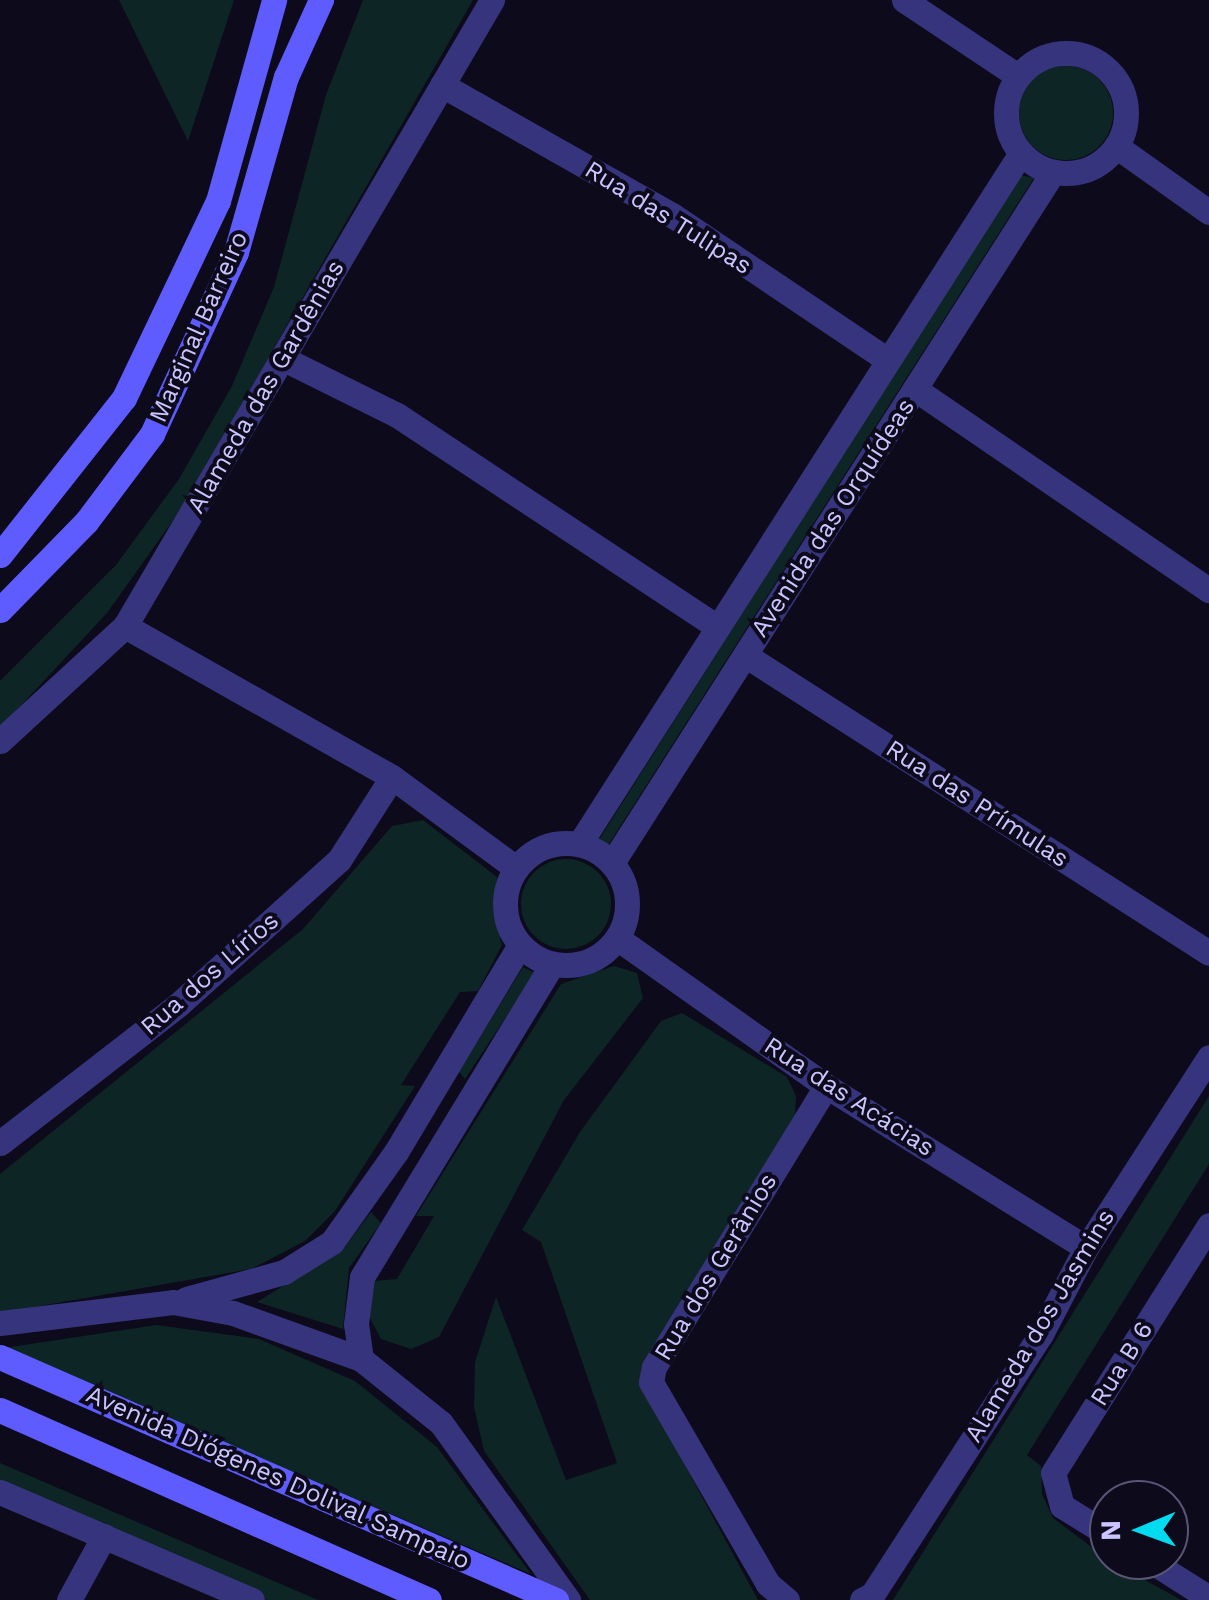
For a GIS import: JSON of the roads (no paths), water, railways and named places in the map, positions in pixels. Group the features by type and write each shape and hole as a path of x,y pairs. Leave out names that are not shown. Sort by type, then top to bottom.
{"street":[{"name":"Marginal Barreiro","path":"0,556 124,398 218,200 274,0"},
{"name":"Marginal Barreiro","path":"0,610 86,522 152,434 236,252 286,77 322,0"},
{"name":"Alameda das Gardênias","path":"0,741 126,626 492,0"},
{"path":"904,0 1018,76"},
{"path":"1083,54 1100,62 1123,92 1126,110 1116,146 1088,169 1053,172 1021,152 1006,115 1018,76 1047,55 1083,54"},
{"name":"Rua das Tulipas","path":"442,85 672,215 888,360"},
{"path":"1116,146 1209,212"},
{"name":"Avenida das Orquídeas","path":"580,843 1021,152"},
{"name":"Avenida das Orquídeas","path":"612,863 1053,172"},
{"path":"284,360 396,414 718,627"},
{"path":"916,389 1209,590"},
{"path":"126,626 392,776 516,868"},
{"name":"Rua das Prímulas","path":"746,655 1209,953"},
{"name":"Rua dos Lírios","path":"0,1143 179,1004 340,860 392,776"},
{"path":"580,843 612,863 627,900 617,938 589,961 552,964 520,945 504,907 516,868 544,846 580,843"},
{"name":"Rua das Acácias","path":"617,938 826,1086 1086,1248"},
{"path":"0,1324 173,1302 310,1259 332,1242 369,1188 520,945"},
{"path":"361,1359 356,1324 362,1277 400,1207 552,964"},
{"name":"Alameda dos Jasmins","path":"867,1598 1041,1334 1086,1248 1209,1057"},
{"path":"442,1074 471,1094"},
{"name":"Rua dos Gerânios","path":"787,1600 768,1584 652,1382 654,1367 826,1086"},
{"path":"369,1188 400,1207"},
{"name":"Rua B 6","path":"1089,1523 1062,1506 1053,1473 1208,1230"},
{"path":"173,1302 233,1313 361,1359 441,1423 568,1600"},
{"name":"Avenida Diógenes Dolival Sampaio","path":"0,1356 556,1600"},
{"name":"Avenida Diógenes Dolival Sampaio","path":"0,1410 430,1600"},
{"path":"0,1492 252,1600"},
{"path":"69,1600 104,1536"},
{"path":"1181,1580 1209,1598"}]}
